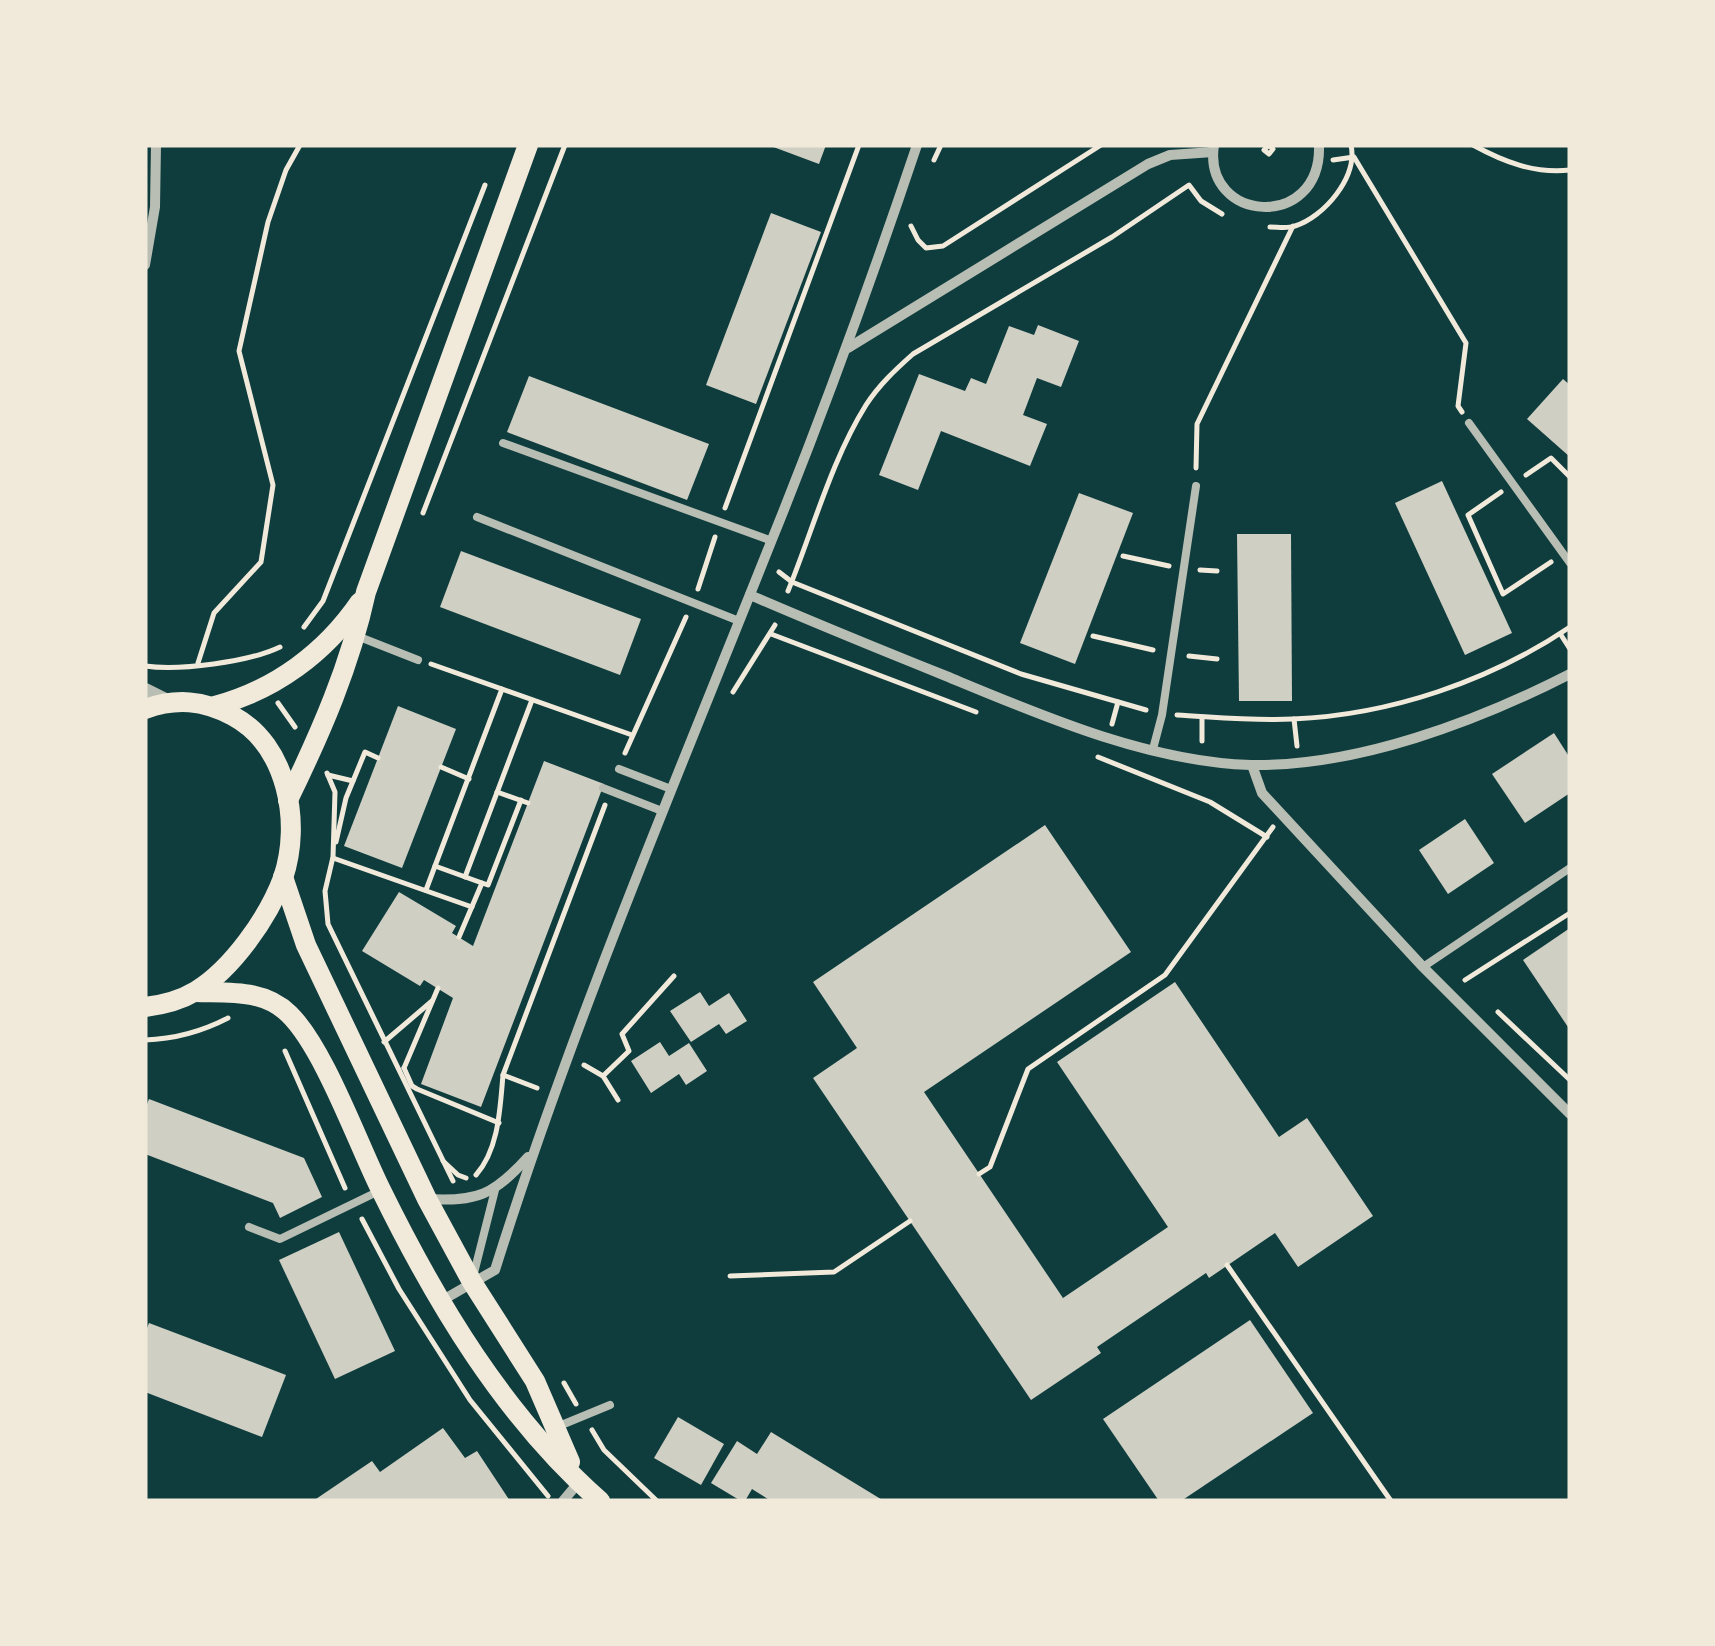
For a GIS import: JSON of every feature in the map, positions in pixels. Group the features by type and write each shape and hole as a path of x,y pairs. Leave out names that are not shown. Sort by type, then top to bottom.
{"main road":[{"path":"288,800 341,684 366,592 528,145"},
{"path":"215,706 267,687 324,647 366,592"},
{"path":"145,1007 196,992 237,956 283,877 289,837 288,800 282,777 258,736 243,721 215,706 187,701 155,706"},
{"path":"283,877 306,944 427,1199 472,1282 535,1382 579,1482"},
{"path":"196,992 268,998 290,1015 311,1044 440,1301 503,1396 600,1501"}],"street":[{"path":"145,266 155,207 156,145"},
{"path":"440,1301 495,1270 553,1094 846,349 917,145"},
{"path":"846,349 1148,164 1170,155 1213,149 1214,170 1222,185 1234,198 1250,206 1267,208 1284,205 1309,187 1320,162 1319,145"},
{"path":"750,595 1088,732 1202,759 1252,765 1358,752 1466,723 1570,674"},
{"path":"145,692 155,706"},
{"path":"1252,765 1262,792 1423,967 1570,1114"},
{"path":"427,1199 463,1201 496,1190 532,1153"},
{"path":"563,1501 579,1482"}],"lane":[{"path":"1468,424 1570,563"},
{"path":"503,443 772,540"},
{"path":"1152,748 1162,715 1196,486"},
{"path":"477,517 739,621"},
{"path":"357,636 418,660"},
{"path":"619,769 671,789"},
{"path":"606,790 662,811"},
{"path":"1423,967 1570,868"},
{"path":"249,1226 280,1238 381,1190"},
{"path":"472,1282 496,1190"},
{"path":"555,1428 610,1405"}],"path":[{"path":"198,664 214,613 261,562 273,484 239,350 268,222 286,170 300,145"},
{"path":"417,528 565,145"},
{"path":"619,769 694,602 720,521 859,145"},
{"path":"934,162 941,145"},
{"path":"911,221 918,240 926,248 943,246 1101,145"},
{"path":"1351,145 1354,157 1466,343 1458,406 1468,424"},
{"path":"1473,145 1501,160 1549,172 1570,170"},
{"path":"1320,162 1354,157"},
{"path":"1252,226 1292,228 1325,210 1354,157"},
{"path":"298,633 323,601 486,182"},
{"path":"724,705 771,634 845,445 886,378 913,354 1112,237 1189,186 1201,201 1226,216"},
{"path":"1196,486 1197,424 1292,228 1299,196"},
{"path":"1563,554 1503,594 1468,515 1550,458 1570,477"},
{"path":"1560,634 1570,649"},
{"path":"145,666 170,668 249,659 289,642"},
{"path":"418,660 632,735"},
{"path":"267,687 328,775 335,792 333,858"},
{"path":"426,890 502,689"},
{"path":"1084,704 1089,694"},
{"path":"465,877 532,700"},
{"path":"1202,716 1202,759"},
{"path":"378,758 365,752 353,781 326,890 328,924 463,1201"},
{"path":"441,767 469,780"},
{"path":"328,775 353,781"},
{"path":"442,1161 458,1176 474,1177 484,1164 499,1123 503,1075 606,790"},
{"path":"436,866 488,885 524,802 497,792"},
{"path":"980,1174 990,1167 1028,1069 1166,976 1263,844"},
{"path":"333,858 472,907"},
{"path":"459,937 482,883"},
{"path":"1478,992 1465,980 1570,913"},
{"path":"603,1076 630,1050 622,1034 674,976"},
{"path":"402,1072 438,988"},
{"path":"384,1042 432,1001"},
{"path":"1491,1005 1570,1080"},
{"path":"578,1054 585,1067 603,1076 618,1100"},
{"path":"503,1075 553,1094"},
{"path":"410,1087 452,1100 499,1123"},
{"path":"730,1276 834,1272 910,1220"},
{"path":"1227,1265 1391,1501"},
{"path":"556,1370 604,1450 656,1501"}],"building":[{"path":"768,145 826,145 819,164"},
{"path":"771,213 821,232 756,404 706,385"},
{"path":"1038,325 1079,341 1061,387 1037,378 1023,415 1047,424 1030,466 941,431 918,490 879,475 919,374 965,391 971,378 986,384 1009,326 1034,335"},
{"path":"529,376 709,444 687,500 507,432"},
{"path":"1563,379 1570,385 1570,457 1527,419"},
{"path":"1442,481 1512,633 1465,655 1395,503"},
{"path":"1079,493 1133,513 1075,664 1020,643"},
{"path":"1237,534 1291,534 1292,701 1239,701"},
{"path":"461,551 641,619 620,675 440,607"},
{"path":"398,706 456,729 402,868 344,846"},
{"path":"1554,733 1570,758 1570,793 1525,823 1492,774"},
{"path":"544,761 604,784 481,1107 421,1084 453,998 424,980 420,986 362,951 399,892 456,926 452,933 473,946"},
{"path":"1465,819 1494,863 1448,894 1419,850"},
{"path":"1045,825 1131,952 924,1092 1063,1298 1168,1227 1057,1062 1175,982 1279,1137 1307,1118 1373,1216 1298,1267 1275,1233 1209,1278 1206,1273 1097,1347 1101,1353 1031,1400 813,1078 857,1048 813,982"},
{"path":"1570,928 1570,1030 1523,960"},
{"path":"700,992 709,1006 729,993 747,1021 726,1034 719,1024 691,1042 670,1011"},
{"path":"660,1042 669,1056 689,1043 707,1071 686,1085 679,1074 651,1093 631,1061"},
{"path":"149,1099 304,1158 322,1197 280,1218 273,1203 145,1154 145,1109"},
{"path":"339,1232 395,1351 335,1379 279,1260"},
{"path":"1250,1320 1313,1413 1181,1501 1159,1501 1103,1419"},
{"path":"149,1323 286,1375 262,1437 145,1392 145,1333"},
{"path":"678,1417 724,1444 701,1485 654,1458"},
{"path":"443,1428 465,1458 477,1451 510,1501 313,1501 372,1461 380,1472"},
{"path":"771,1432 884,1501 771,1501 752,1489 741,1501 711,1483 737,1441 757,1454"}]}
